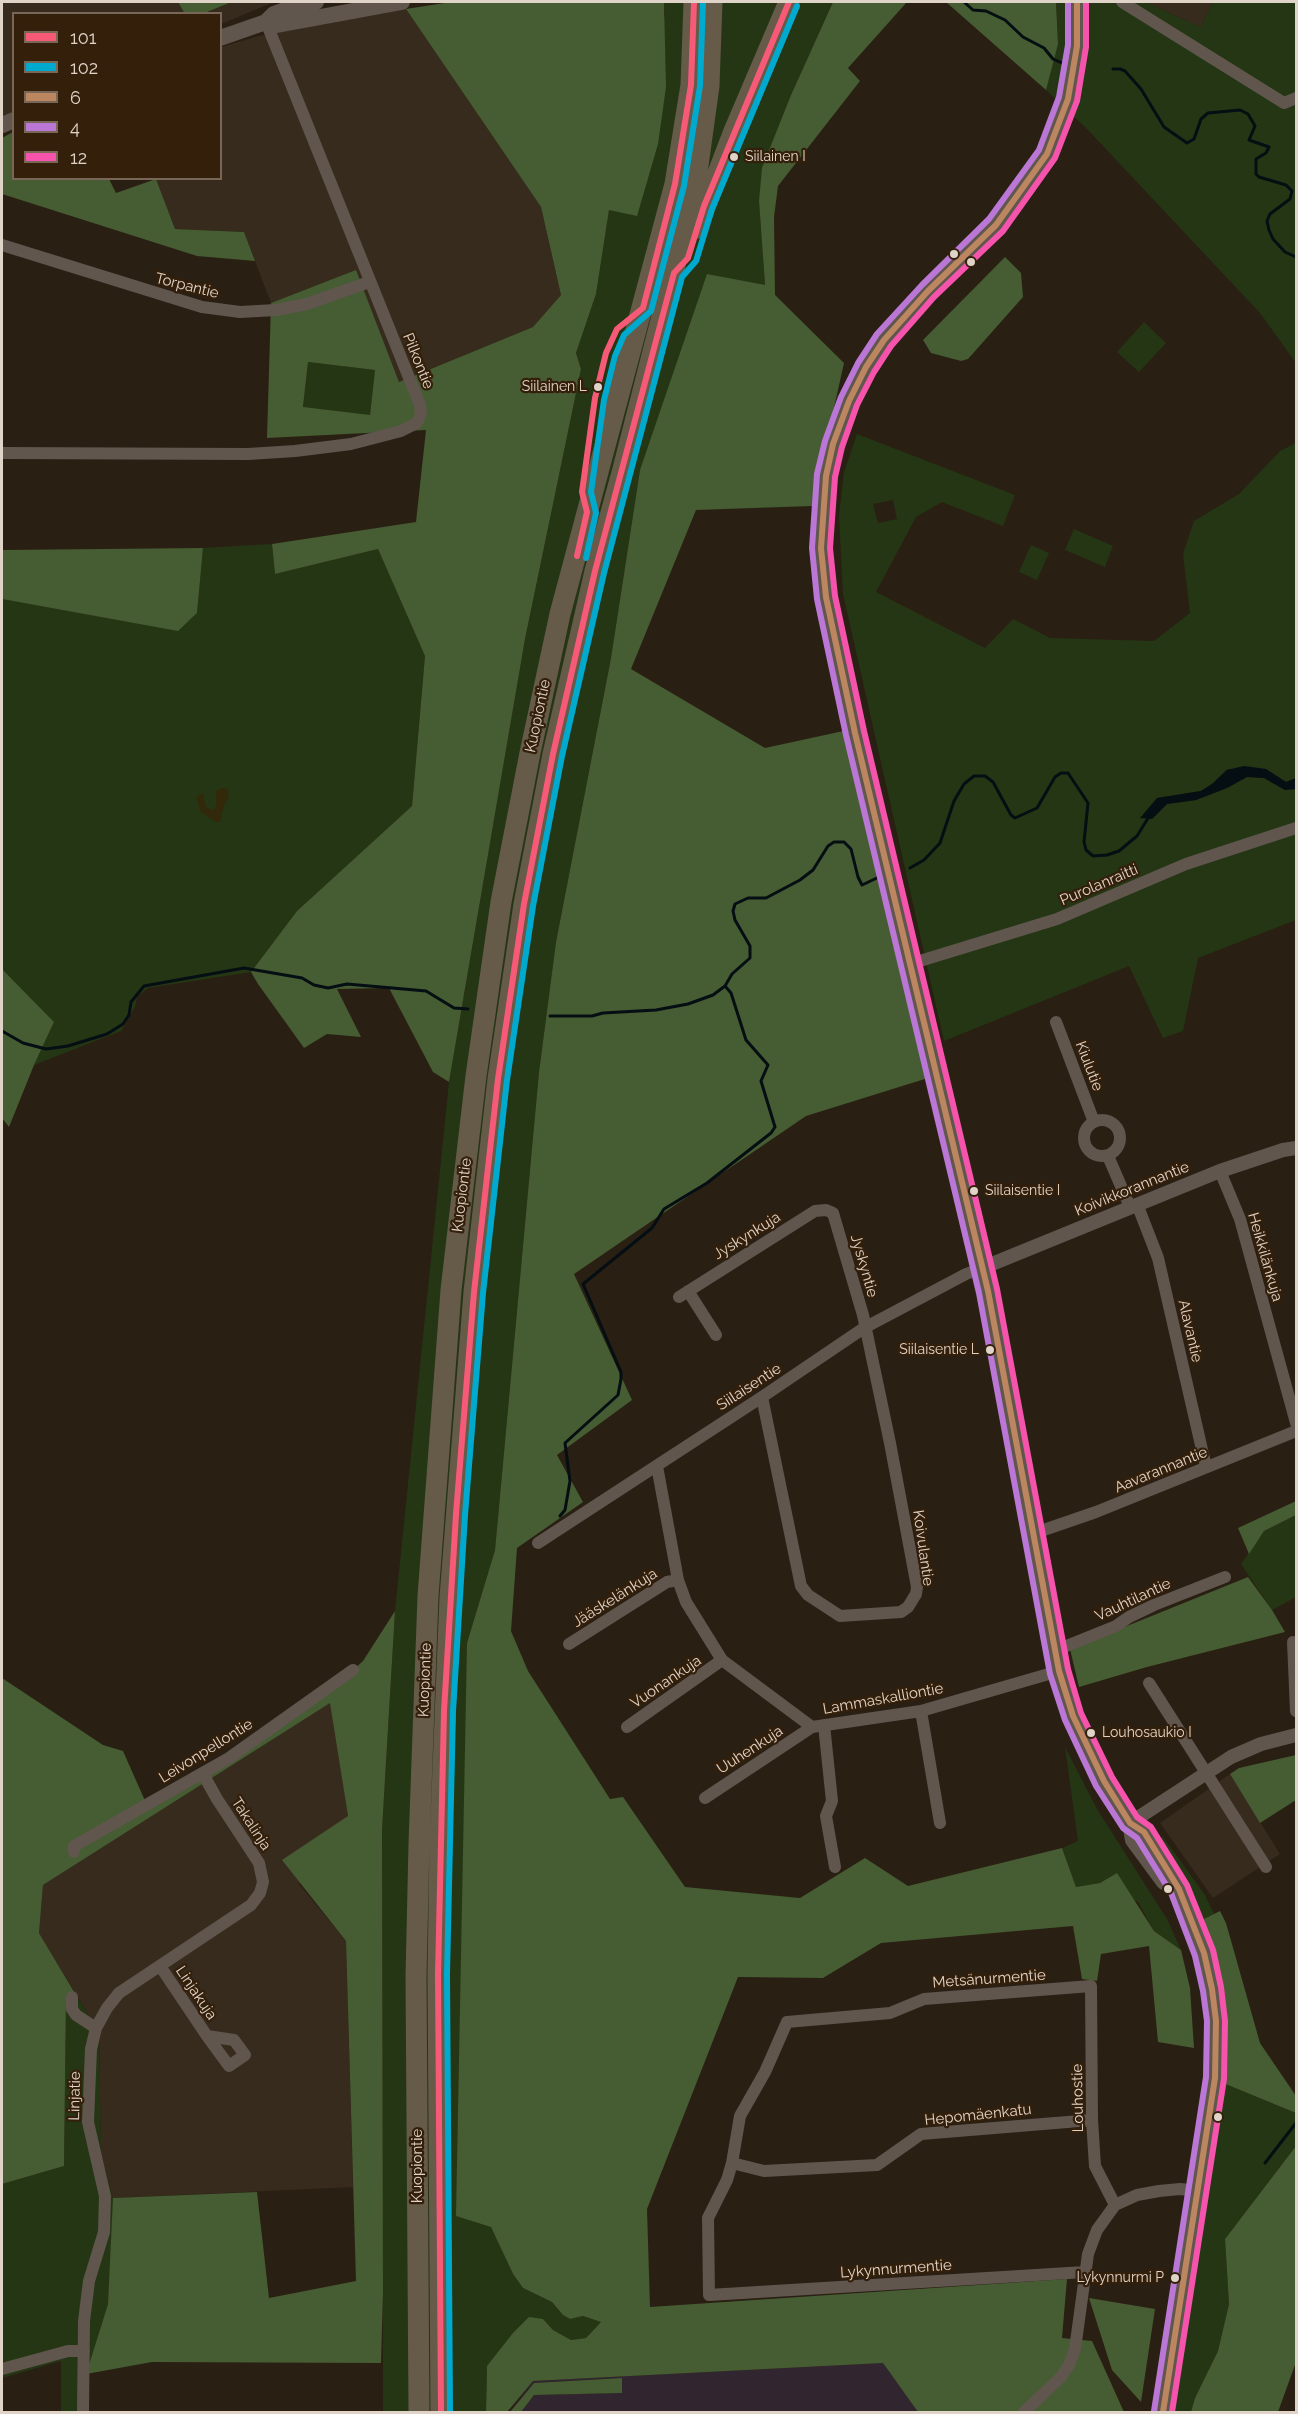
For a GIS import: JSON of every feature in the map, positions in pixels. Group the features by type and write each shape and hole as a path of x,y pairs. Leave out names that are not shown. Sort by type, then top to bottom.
{"highway":[{"name":"Kuopiontie","path":"419,2412 416,1976 420,1810 434,1511 455,1255 476,1076 501,902 560,614 675,184 691,85 694,2"},
{"name":"Kuopiontie","path":"441,2412 438,1998 441,1832 450,1597 474,1292 500,1067 524,904 553,753 595,571 674,273 694,187 704,129 712,44 712,2"},
{"path":"674,273 687,258 704,206 789,2"}],"main road":[{"path":"222,37 266,22 274,14 316,2"},
{"path":"266,22 277,24 402,2"},
{"path":"1077,2 1077,46 1068,99 1047,154 996,225 928,291 884,340 866,367 849,401 833,444 826,476 821,548 826,597 855,733 982,1268 1035,1533 1059,1671 1073,1716 1093,1760 1130,1822 1133,1839 1191,1919 1204,1953 1212,1989 1216,2021 1215,2078 1163,2412"}],"street":[{"path":"1122,2 1284,103 1296,98"},
{"name":"Pilkontie","path":"2,453 272,453 351,444 401,431 417,423 421,413 420,405 266,22"},
{"name":"Torpantie","path":"2,245 193,305 240,312 276,310 307,304 369,282"},
{"name":"Purolanraitti","path":"910,964 1058,919 1186,864 1296,828"},
{"name":"Kiulutie","path":"1056,1022 1094,1122"},
{"path":"1105,1120 1119,1130 1118,1147 1108,1156 1093,1154 1085,1144 1086,1130 1094,1122 1105,1120"},
{"name":"Koivikkorannantie","path":"982,1268 1220,1171 1283,1150 1296,1148"},
{"path":"1108,1156 1133,1205"},
{"name":"Heikkilänkuja","path":"1220,1171 1240,1219 1296,1423"},
{"name":"Alavantie","path":"1133,1205 1158,1258 1206,1467"},
{"name":"Jyskynkuja","path":"716,1335 684,1294 815,1211 826,1210 833,1213"},
{"name":"Jyskyntie","path":"833,1213 864,1328"},
{"name":"Siilaisentie","path":"538,1543 864,1328 982,1268"},
{"name":"Koivulantie","path":"762,1397 801,1586 808,1595 840,1616 901,1612 908,1607 916,1594 917,1587 890,1443 864,1328"},
{"name":"Aavarannantie","path":"1035,1533 1096,1512 1296,1431"},
{"name":"Lammaskalliontie","path":"657,1466 678,1581 686,1602 722,1660 818,1726 921,1711 1059,1671"},
{"name":"Vauhtilantie","path":"1054,1651 1116,1626 1154,1605 1225,1577"},
{"name":"Jääskelänkuja","path":"569,1644 667,1582 678,1581"},
{"path":"1293,1642 1296,1711"},
{"name":"Vuonankuja","path":"627,1727 722,1660"},
{"name":"Leivonpellontie","path":"74,1852 74,1846 203,1774 353,1670"},
{"path":"1149,1683 1266,1867"},
{"path":"921,1711 940,1823"},
{"path":"818,1726 832,1801 826,1816 835,1867"},
{"name":"Uuhenkuja","path":"705,1798 818,1726"},
{"path":"1130,1822 1206,1773 1247,1750 1296,1735"},
{"name":"Takalinja","path":"203,1774 259,1863 263,1882 260,1893"},
{"name":"Linjatie","path":"83,2412 84,2321 89,2281 104,2232 105,2220 105,2196 88,2122 91,2049 96,2028 119,1993 251,1905 260,1893"},
{"name":"Linjakuja","path":"160,1966 207,2036"},
{"name":"Louhostie","path":"1091,1986 1092,2120 1095,2166 1115,2205"},
{"name":"Metsänurmentie","path":"710,2295 708,2218 727,2180 740,2116 765,2072 787,2022 890,2013 924,1999 1091,1986"},
{"path":"72,1996 72,2010 96,2028"},
{"name":"Hepomäenkatu","path":"732,2163 764,2171 877,2164 921,2134 1092,2120"},
{"path":"1024,2412 1061,2377 1069,2365 1075,2349 1084,2290 1084,2272 1097,2230 1115,2205 1137,2195 1159,2191 1180,2189 1198,2191"},
{"name":"Lykynnurmentie","path":"710,2295 1084,2272"},
{"path":"2,2369 68,2351 84,2351"}],"shaded area":[{"path":"2,2 178,2 184,12 12,12 12,112 2,117"},
{"path":"274,2 222,24 222,12 209,12 228,3"},
{"path":"1145,2 1213,2 1201,27"},
{"path":"406,9 541,207 561,295 533,327 399,382 356,271 271,303 244,232 175,229 156,180 222,180 222,47 259,36"},
{"path":"1244,766 1266,769 1286,782 1296,778 1296,789 1285,790 1264,778 1247,777 1227,788 1196,800 1167,804 1152,819 1140,818 1157,798 1201,791 1227,770"},
{"path":"331,1702 348,1816 299,1884 346,1941 353,2187 113,2198 101,2155 99,2032 39,1933 43,1885"},
{"path":"1230,1774 1280,1854 1213,1898 1160,1823"},
{"path":"883,2363 918,2412 521,2412 534,2395 622,2393 621,2378 534,2383 507,2412 533,2381"}],"green space":[{"path":"178,2 229,3 207,12 184,12"},
{"path":"451,2 664,2 666,87 658,144 637,216 609,210 596,294 576,353 581,369 525,639 449,1082 433,1072 389,988 337,989 361,1037 327,1034 304,1048 251,972 297,911 412,806 425,656 378,549 275,574 272,544 416,522 426,430 267,438 271,303 356,270 399,382 533,327 561,295 541,207 406,9","holes":["308,362 375,370 370,415 303,407"]},
{"path":"664,2 833,2 791,95 759,201 765,286 640,470 611,658 556,942 539,1072 495,1550 467,1643 491,2227 513,2274 523,2288 552,2302 563,2315 570,2319 583,2316 601,2322 586,2338 571,2340 553,2330 543,2319 487,2366 486,2412 383,2412 382,1830 395,1611 449,1082 525,639 581,369 576,353 596,294 609,210 665,15"},
{"path":"833,2 907,2 848,68 860,81 778,186 774,217 775,295 844,363 812,506 696,510 631,669 765,748 848,730 928,1078 806,1116 574,1274 632,1400 557,1455 583,1502 517,1548 511,1631 528,1671 610,1799 623,1797 685,1887 800,1898 865,1858 908,1886 1062,1848 1076,1887 1100,1883 1117,1873 1154,1931 1181,1950 1190,1988 1194,2048 1158,2042 1149,1946 1101,1954 1097,1981 1082,1979 1073,1926 881,1943 823,1978 738,1977 647,2209 650,2307 1067,2279 1062,2338 1092,2341 1124,2412 918,2412 883,2363 533,2381 507,2412 486,2412 487,2366 529,2317 543,2319 553,2330 571,2340 586,2338 601,2322 583,2316 570,2319 563,2315 552,2302 523,2288 513,2274 491,2227 456,2216 467,1643 495,1550 539,1072 556,942 611,658 640,470 707,274 765,285 759,201 762,168 791,95"},
{"path":"946,2 1056,2 1058,44 1046,90"},
{"path":"1056,2 1145,2 1201,27 1213,2 1296,2 1296,363 1260,313 1088,130 1046,90 1058,39"},
{"path":"12,133 12,180 110,180 116,193 156,180 175,229 244,232 255,261 197,256 2,194 2,138"},
{"path":"1005,257 1021,273 1023,297 968,359 961,361 931,353 923,340"},
{"path":"1144,322 1166,343 1139,372 1117,352"},
{"path":"308,362 375,370 370,416 303,408"},
{"path":"857,434 1015,495 1003,526 942,502 916,517 876,592 985,648 1013,619 1050,638 1154,641 1190,613 1183,554 1194,521 1239,494 1280,451 1296,443 1296,778 1286,782 1266,769 1227,769 1201,791 1157,798 1152,819 1167,804 1196,800 1227,788 1247,777 1264,778 1285,790 1296,789 1296,920 1198,958 1183,1031 1163,1038 1129,966 944,1041 843,594 839,516 844,472","holes":["893,500 897,519 878,523 873,504"]},
{"path":"1074,529 1113,546 1105,567 1065,550"},
{"path":"272,544 275,574 378,549 425,656 412,806 297,911 251,972 148,988 137,997 135,1007 121,1031 34,1065 54,1022 2,969 2,599 178,630 197,613 203,548"},
{"path":"1031,545 1049,553 1037,580 1019,572"},
{"path":"203,548 197,613 178,631 2,599 2,550"},
{"path":"2,969 54,1022 9,1127 2,1118"},
{"path":"1296,1501 1296,1515 1264,1531 1249,1554 1238,1528"},
{"path":"1296,1515 1296,1597 1272,1610 1241,1564 1264,1531"},
{"path":"1248,1577 1285,1632 1079,1687 1070,1649"},
{"path":"395,1611 382,1830 383,2292 381,2363 152,2362 86,2374 108,2304 113,2198 257,2192 269,2298 356,2281 346,1941 282,1860 348,1816 330,1703 43,1885 39,1933 76,1995 66,2001 64,2166 2,2184 2,1678 103,1745 123,1751 146,1803 203,1774 353,1670 363,1661"},
{"path":"1065,1747 1097,1809 1167,1919 1181,1950 1154,1931 1138,1902 1100,1883 1076,1887 1062,1848 1078,1841"},
{"path":"1296,1755 1296,1800 1260,1823 1230,1774 1239,1768"},
{"path":"1163,1837 1205,1895 1214,1914 1198,1922 1155,1841"},
{"path":"1220,1911 1226,1923 1260,2043 1296,2096 1296,2113 1223,2083 1224,2056 1219,1997 1198,1922"},
{"path":"76,1995 99,2032 101,2155 113,2198 113,2228 108,2304 86,2374 85,2412 61,2412 61,2361 2,2378 2,2184 64,2166 66,2001"},
{"path":"1223,2083 1296,2113 1296,2146 1225,2239 1229,2304 1218,2351 1195,2398 1191,2412 1168,2412 1185,2304 1213,2160"},
{"path":"1296,2146 1296,2362 1278,2412 1191,2412 1195,2398 1218,2351 1229,2304 1225,2239"},
{"path":"1089,2298 1155,2309 1141,2402 1112,2370"},
{"path":"622,2378 622,2393 534,2395 521,2412 510,2412 534,2383"}],"sand":[{"path":"227,788 229,797 224,805 220,822 216,822 201,812 196,797 203,793 206,807 212,810 216,806 216,791"}],"waterway":[{"path":"964,2 973,10 986,11 1005,20 1023,37 1044,48 1053,59 1062,63"},
{"path":"1113,69 1125,71 1141,89 1164,127 1187,143 1194,139 1201,119 1208,113 1240,110 1248,114 1255,126 1249,140 1269,147 1266,153 1256,159 1256,174 1286,185 1292,191 1290,199 1270,214 1267,221 1273,239 1285,252 1296,257"},
{"path":"910,868 924,860 940,843 954,801 964,784 974,776 985,776 993,782 1011,815 1015,818 1037,808 1055,777 1061,773 1068,773 1088,803 1084,842 1086,850 1093,856 1119,851 1137,836 1150,815"},
{"path":"550,1016 592,1016 603,1013 656,1010 688,1004 713,995 725,986 732,974 750,958 750,946 735,920 733,911 735,904 748,898 766,898 800,880 813,870 828,846 834,842 844,842 851,849 862,885 879,877"},
{"path":"2,1031 23,1043 46,1049 68,1046 107,1034 123,1024 129,1015 131,1002 144,986 244,968 302,978 314,985 328,988 347,984 426,991 454,1008 468,1009"},
{"path":"560,1516 565,1510 570,1481 565,1443 618,1395 621,1379 621,1372 583,1284 652,1228 664,1209 707,1183 771,1133 775,1127 761,1081 768,1065 746,1040 731,993 725,986"},
{"path":"1265,2163 1296,2123"}],"transit line":[{"name":"101","path":"577,556 587,512 582,492 595,398 606,353 617,329 643,308 675,184 691,85 694,2"},
{"name":"102","path":"586,558 596,513 591,492 604,400 615,356 624,335 651,311 684,186 700,86 703,2"},
{"name":"101","path":"441,2412 438,1974 444,1711 456,1514 474,1292 498,1079 524,904 553,754 595,571 674,273 688,258 704,206 789,2"},
{"name":"4","path":"1068,2 1068,45 1059,97 1039,150 989,219 922,285 877,334 858,363 841,397 825,441 817,474 812,548 817,599 846,735 979,1293 1050,1674 1065,1720 1096,1786 1123,1828 1137,1838 1171,1893 1195,1956 1203,1991 1207,2021 1206,2077 1154,2411"},
{"name":"6","path":"1077,2 1077,46 1068,99 1047,154 996,225 928,291 884,340 866,367 849,401 833,444 826,476 821,548 826,597 855,733 988,1291 1059,1671 1073,1716 1104,1781 1130,1823 1144,1832 1179,1889 1204,1953 1212,1989 1216,2021 1215,2078 1163,2412"},
{"name":"12","path":"1086,2 1086,47 1077,101 1055,158 1003,231 934,297 891,346 874,372 857,405 842,447 835,477 830,548 835,596 864,731 997,1289 1068,1669 1081,1713 1112,1777 1137,1817 1151,1827 1187,1885 1213,1950 1221,1987 1225,2021 1224,2079 1172,2412"},
{"name":"102","path":"450,2412 447,1974 453,1711 465,1515 483,1293 507,1080 533,906 562,756 604,573 682,277 696,261 712,209 797,6"}],"place":[{"name":"Siilainen I","path":"734,157"},
{"name":"Siilainen L","path":"598,387"},
{"name":"Siilaisentie I","path":"974,1191"},
{"name":"Siilaisentie L","path":"990,1350"},
{"name":"Louhosaukio I","path":"1091,1733"},
{"name":"Lykynnurmi P","path":"1175,2278"}]}
